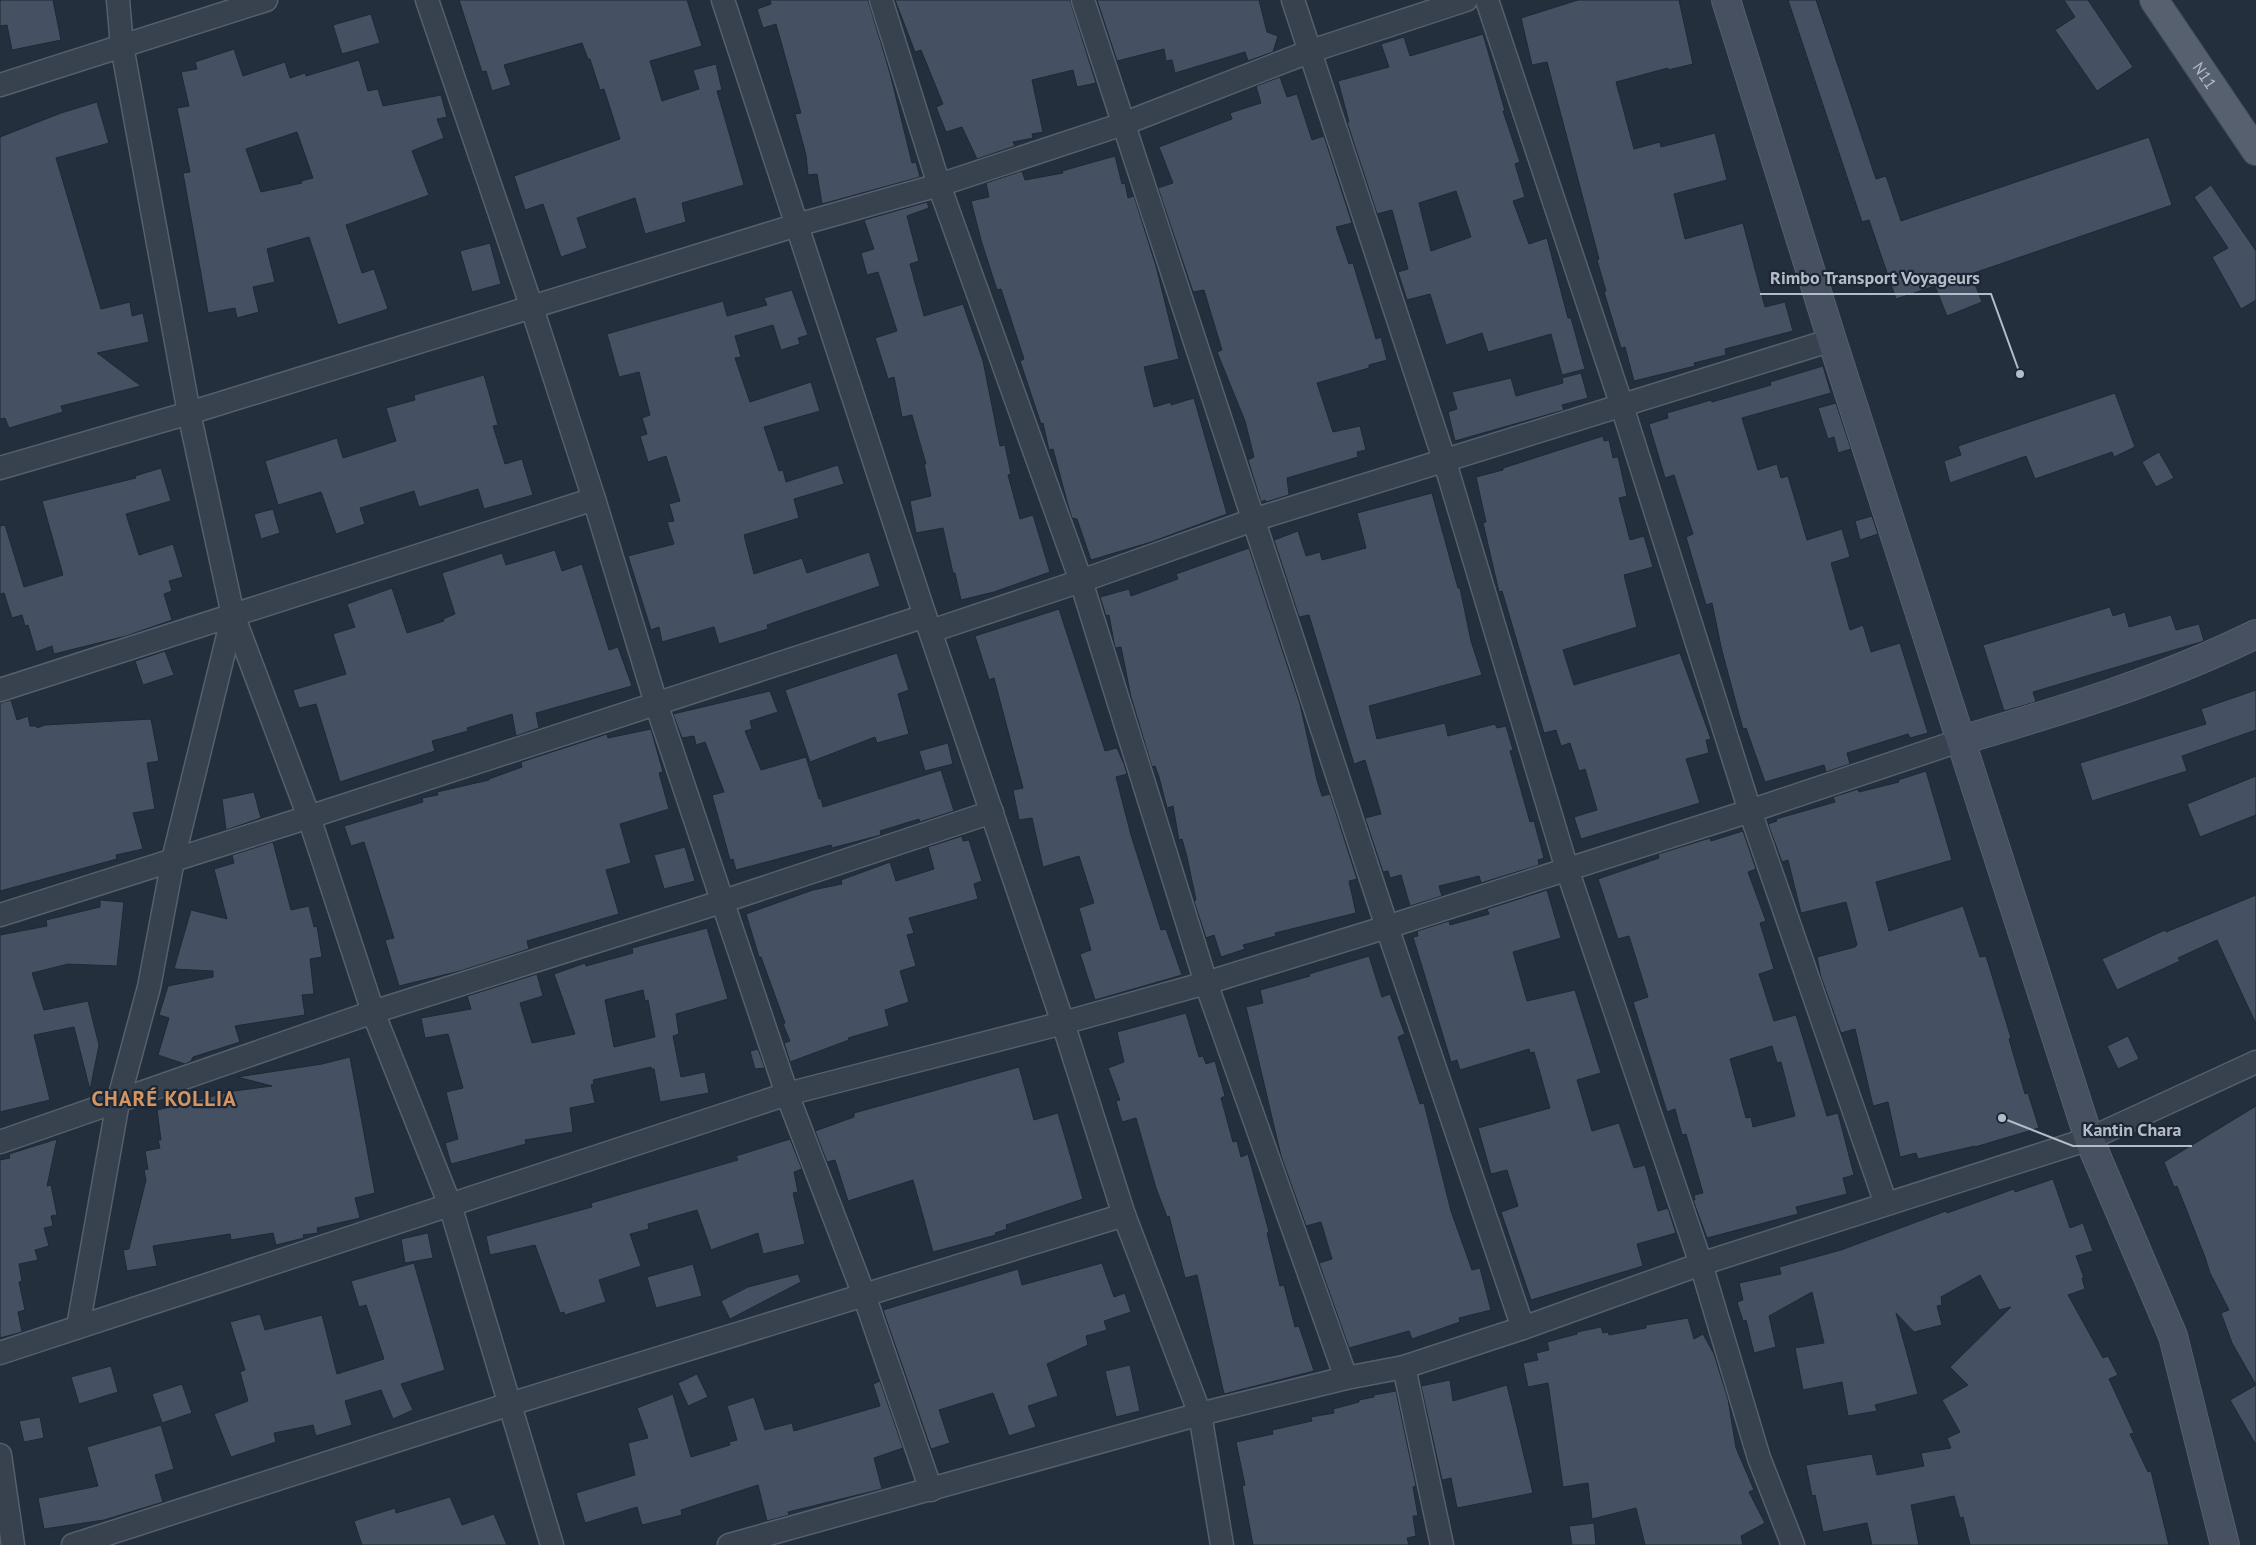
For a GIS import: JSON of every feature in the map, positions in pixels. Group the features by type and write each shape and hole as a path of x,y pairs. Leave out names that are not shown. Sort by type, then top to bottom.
{"main road":[{"name":"N11","path":"2154,0 2256,151"}],"street":[{"path":"118,0 122,46 188,413 233,615 309,817 373,1012 450,1205 552,1545"},
{"path":"0,85 266,0"},
{"path":"427,0 532,308 594,499 656,703 724,900 787,1094 864,1296 931,1490"},
{"path":"723,0 1124,1215 1200,1414 1222,1545"},
{"path":"881,0 939,185 1081,581 1206,983 1346,1378"},
{"path":"1083,0 1387,927 1523,1328"},
{"path":"1293,0 1444,459 1568,869 1701,1264 1758,1458 1793,1545"},
{"path":"0,468 188,413 797,225 939,185 1123,124 1311,51 1466,0"},
{"path":"1487,0 1622,406 1750,811 1886,1204"},
{"path":"1726,0 1832,340 2089,1139 2173,1336 2225,1545"},
{"path":"0,915 309,817 656,703 1081,581 1253,520 1444,459 1622,406 1832,340"},
{"path":"0,690 594,499"},
{"path":"78,1327 118,1102 149,987 173,860 233,615"},
{"path":"0,1353 787,1094 1062,1023 1206,983 1387,927 1750,811 1962,740 2091,701 2162,676 2211,656 2256,634"},
{"path":"0,1142 373,1012 992,812"},
{"path":"729,1545 1200,1414 1346,1378 1404,1367 1523,1328 1701,1264 2089,1139 2256,1062"},
{"path":"73,1545 510,1404 1124,1215"},
{"path":"1404,1367 1442,1545"},
{"path":"0,1455 13,1545"}],"building":[{"path":"0,0 53,0 61,40 12,50 7,25 0,26"},
{"path":"459,0 687,0 702,46 650,61 662,101 699,89 693,70 716,64 722,90 717,91 744,185 682,203 686,222 645,234 635,198 577,218 587,248 561,257 543,204 525,210 514,176 620,139 604,89 600,90 590,59 588,59 582,43 504,65 511,85 492,91 486,71 482,72"},
{"path":"770,0 868,0 890,73 912,163 916,162 920,177 822,204 817,174 808,175 806,155 795,114 801,113 776,24 763,28 757,9 771,4"},
{"path":"895,0 1070,0 1096,83 1077,87 1073,70 1032,80 1043,132 1032,134 1033,138 1013,142 1015,146 977,159 962,127 946,132 936,107 943,104 921,50 915,52"},
{"path":"1097,0 1259,0 1267,32 1278,36 1273,52 1248,61 1245,52 1175,73 1172,60 1166,61 1164,49 1117,61"},
{"path":"1578,0 1679,0 1693,64 1668,70 1668,68 1616,82 1634,149 1660,142 1661,147 1715,133 1727,180 1674,194 1685,239 1743,223 1765,307 1785,302 1793,331 1725,349 1726,355 1694,363 1695,366 1634,381 1625,347 1621,348 1604,292 1606,291 1597,260 1599,259 1547,62 1532,65 1521,18"},
{"path":"1788,0 1816,0 1876,179 1886,176 1901,221 2149,137 2172,205 1971,274 1982,302 1947,316 1935,286 1896,299 1869,220 1862,222"},
{"path":"2064,0 2088,0 2133,67 2097,91 2055,30 2075,17"},
{"path":"371,14 380,43 342,54 333,25"},
{"path":"1483,34 1505,111 1503,111 1520,162 1515,164 1525,197 1513,201 1529,244 1547,238 1568,318 1571,318 1585,369 1562,375 1551,334 1488,352 1482,333 1446,345 1430,294 1407,300 1398,272 1408,269 1392,210 1377,214 1347,122 1349,122 1338,81 1389,67 1381,44 1404,37 1410,56","holes":["1456,191 1471,237 1431,251 1419,203"]},
{"path":"234,49 243,76 285,62 290,78 305,73 306,76 359,60 368,91 378,89 383,106 441,95 447,117 437,119 444,138 412,151 429,195 346,225 362,273 374,269 388,309 338,325 309,237 267,249 275,282 253,287 259,312 237,318 235,308 208,313 183,173 190,172 177,108 189,106 181,72 197,69 195,62","holes":["297,132 313,178 301,181 302,183 261,192 246,149"]},
{"path":"1280,77 1287,97 1297,94 1312,140 1324,136 1352,223 1336,227 1349,264 1353,263 1376,339 1381,337 1387,360 1369,365 1369,368 1317,383 1333,432 1360,426 1366,450 1357,452 1358,457 1287,478 1289,495 1261,502 1248,460 1254,457 1245,421 1217,352 1222,350 1204,290 1193,292 1158,188 1173,183 1159,147 1232,119 1230,113 1261,103 1256,86"},
{"path":"97,102 109,143 56,158 101,309 130,302 132,316 143,313 149,342 97,353 141,386 61,406 63,412 9,428 5,418 0,419 0,137 61,113"},
{"path":"1115,156 1122,184 1125,183 1128,198 1134,196 1156,266 1179,359 1144,367 1154,407 1171,402 1171,405 1194,398 1227,514 1151,542 1091,560 1077,519 1072,518 1053,449 1049,450 1043,423 1041,424 1020,361 1024,359 1001,289 997,290 971,201 989,197 986,183 1022,171 1025,180 1063,173 1062,171"},
{"path":"2211,185 2256,251 2256,300 2241,309 2212,257 2228,248 2194,197"},
{"path":"927,202 929,208 907,216 919,261 910,264 924,316 963,304 983,361 1000,446 1005,445 1011,474 1008,475 1020,519 1033,515 1050,572 994,592 961,600 943,528 916,533 910,501 931,496 924,464 926,464 912,415 902,417 894,377 888,379 875,338 897,331 878,272 867,275 861,253 874,249 864,220"},
{"path":"490,243 501,284 472,292 460,251"},
{"path":"792,290 808,335 798,338 800,344 781,350 773,325 735,336 741,357 735,358 750,402 811,382 820,411 764,427 779,471 783,470 786,482 838,465 844,484 794,499 799,518 744,535 754,574 802,558 807,573 869,552 880,586 767,625 768,629 719,644 714,627 662,642 659,627 651,630 628,556 674,544 667,522 674,521 669,504 680,501 666,456 648,462 640,436 647,434 642,418 650,415 639,372 619,377 607,334 723,301 727,316 767,305 764,298"},
{"path":"1823,366 1831,393 1742,418 1758,470 1777,464 1781,478 1788,476 1807,540 1842,529 1850,557 1831,563 1850,630 1863,625 1871,652 1900,643 1928,733 1910,738 1908,734 1847,753 1850,764 1826,772 1824,765 1765,782 1746,728 1743,729 1722,651 1712,603 1706,605 1686,537 1693,534 1674,475 1665,478 1649,424 1668,418 1667,413 1771,385 1770,382"},
{"path":"1581,373 1588,398 1562,405 1564,410 1455,441 1448,412 1457,409 1452,392 1511,378 1516,396 1563,383 1562,378"},
{"path":"484,375 498,425 493,426 505,464 522,459 533,495 484,509 478,489 419,507 414,491 360,508 365,524 336,534 321,492 278,505 265,461 337,438 343,458 396,441 386,408 415,400 414,395"},
{"path":"2115,393 2135,447 2114,457 2112,452 2035,479 2026,456 1950,483 1944,461 1961,455 1958,446"},
{"path":"1836,403 1851,449 1838,453 1834,437 1828,439 1818,408"},
{"path":"1603,436 1604,441 1609,440 1613,458 1618,457 1627,496 1619,498 1630,540 1644,536 1653,567 1624,575 1637,627 1563,650 1574,685 1680,653 1711,739 1706,740 1709,753 1686,759 1700,803 1581,839 1574,817 1597,810 1585,769 1579,771 1570,743 1561,746 1556,730 1544,733 1502,591 1499,592 1483,523 1486,522 1476,477 1503,470 1503,468"},
{"path":"2159,452 2174,478 2156,487 2142,462"},
{"path":"161,468 171,501 126,514 139,555 173,544 183,577 169,581 172,591 164,594 172,620 126,636 54,654 52,646 36,652 28,625 25,626 22,615 12,618 4,593 0,594 0,526 5,525 24,587 63,575 42,501 136,478 135,476"},
{"path":"1432,493 1458,588 1460,588 1471,641 1482,675 1369,706 1377,739 1445,723 1448,736 1495,724 1497,728 1506,726 1513,750 1510,751 1530,822 1534,821 1544,858 1538,860 1539,865 1481,883 1479,876 1439,886 1442,896 1410,906 1401,875 1390,878 1388,871 1383,872 1365,818 1381,814 1365,760 1354,764 1309,615 1299,617 1274,540 1298,531 1306,556 1320,552 1322,560 1366,548 1357,513"},
{"path":"273,509 280,533 261,539 254,514"},
{"path":"1872,516 1878,534 1860,540 1855,521"},
{"path":"1249,548 1300,704 1322,796 1330,794 1357,879 1349,881 1356,913 1275,933 1276,936 1243,945 1245,949 1221,957 1214,935 1206,938 1194,901 1196,900 1187,857 1182,839 1179,840 1173,806 1167,808 1155,766 1152,767 1131,697 1121,647 1115,648 1109,615 1106,616 1100,597 1129,589 1131,596 1178,579 1176,574"},
{"path":"555,550 562,571 582,564 609,650 618,647 632,686 536,713 539,728 516,736 512,714 467,728 468,731 432,741 435,751 340,782 316,704 299,708 293,690 346,674 333,634 355,627 347,604 392,588 407,633 444,621 443,619 455,614 442,573 502,553 506,565"},
{"path":"2110,607 2113,616 2125,612 2129,627 2171,615 2176,630 2199,624 2204,641 2033,692 2036,702 2004,711 1983,645"},
{"path":"1059,609 1105,751 1117,748 1124,764 1127,774 1116,777 1131,835 1161,930 1166,929 1182,975 1095,1000 1080,954 1091,950 1079,908 1094,903 1079,856 1043,867 1032,818 1019,820 1013,790 1023,788 994,678 989,680 975,636"},
{"path":"165,651 174,675 143,685 135,661"},
{"path":"897,653 909,690 898,694 909,734 877,743 875,737 810,762 785,690"},
{"path":"2256,690 2256,730 2182,756 2187,771 2092,801 2080,763 2206,724 2201,709"},
{"path":"770,691 778,712 750,721 752,729 745,731 761,770 806,757 823,807 941,770 954,811 920,822 919,819 880,831 881,835 832,848 831,845 736,870 733,859 730,860 712,795 724,792 705,742 696,745 694,736 682,738 673,714"},
{"path":"11,700 17,720 28,716 30,726 36,726 37,728 45,725 151,719 159,761 147,763 155,809 133,813 143,849 116,855 117,859 0,891 0,703"},
{"path":"651,729 663,772 659,773 669,809 620,824 631,863 606,870 619,914 527,941 529,949 460,971 399,986 385,940 394,938 364,842 351,846 344,826 423,802 422,798 438,795 437,792 489,780 522,767 521,762 607,734 608,738"},
{"path":"948,743 953,764 925,771 919,751"},
{"path":"1926,771 1952,860 1876,882 1889,931 1963,906 1980,957 1986,956 2011,1038 2009,1039 2025,1094 2028,1093 2039,1128 1975,1147 1918,1159 1916,1153 1900,1157 1888,1102 1873,1106 1855,1029 1841,1033 1821,977 1817,957 1857,945 1846,902 1801,913 1788,860 1782,862 1768,824 1777,821 1776,819 1835,802 1833,797 1858,789 1859,792 1899,782 1898,780"},
{"path":"2256,776 2256,815 2200,837 2187,804"},
{"path":"254,792 261,818 226,830 222,799"},
{"path":"1743,831 1756,869 1748,872 1766,921 1760,923 1774,969 1759,974 1774,1021 1796,1015 1827,1116 1838,1113 1854,1175 1843,1178 1847,1194 1796,1207 1798,1214 1707,1238 1693,1200 1695,1200 1694,1195 1703,1193 1686,1134 1682,1135 1675,1109 1667,1112 1633,1002 1648,997 1629,936 1618,939 1598,879 1659,858 1658,854 1710,838 1711,841","holes":["1772,1046 1777,1063 1781,1062 1795,1116 1753,1127 1751,1117 1746,1118 1730,1059"]},
{"path":"962,836 963,841 969,840 982,881 974,884 978,899 909,918 914,933 907,935 916,966 900,971 909,1002 885,1010 889,1026 848,1038 849,1040 790,1062 784,1043 790,1041 783,1024 785,1023 761,957 759,957 746,914 813,890 842,884 841,880 890,862 896,881 934,869 928,847"},
{"path":"273,842 291,910 309,906 314,927 317,926 322,957 310,959 314,994 302,995 305,1015 235,1026 240,1042 193,1057 191,1061 185,1064 158,1055 169,1018 159,1015 168,986 213,977 213,971 174,969 191,910 227,919 214,869 234,863 232,855"},
{"path":"685,847 695,881 664,889 654,855"},
{"path":"1547,890 1561,938 1513,952 1527,1001 1575,990 1601,1073 1577,1080 1592,1131 1619,1123 1634,1168 1645,1165 1658,1211 1668,1208 1676,1233 1637,1244 1643,1266 1531,1300 1501,1212 1518,1206 1507,1170 1491,1174 1478,1128 1550,1108 1534,1052 1530,1053 1529,1049 1460,1070 1457,1060 1451,1062 1413,937 1418,936 1417,931 1449,921 1450,925 1489,914 1487,909"},
{"path":"2256,895 2256,1024 2217,940 2178,958 2180,961 2117,990 2102,959 2165,930 2166,932"},
{"path":"100,900 124,902 117,966 68,964 32,973 44,1010 88,1001 99,1045 90,1090 74,1027 34,1035 50,1100 0,1112 0,935 47,926 46,920 100,907"},
{"path":"707,928 728,999 676,1014 679,1034 673,1036 681,1077 705,1072 709,1093 660,1102 654,1069 651,1069 651,1067 593,1080 594,1084 591,1085 595,1103 570,1108 573,1132 525,1140 526,1144 451,1164 445,1143 458,1139 446,1092 463,1088 448,1034 425,1038 421,1018 471,1009 467,996 537,974 543,996 520,1003 532,1043 575,1034 554,974 585,963 586,966 633,953 632,948","holes":["643,990 645,1001 648,1000 655,1037 614,1047 605,1000"]},
{"path":"1369,956 1382,997 1390,994 1405,1034 1398,1037 1420,1104 1424,1103 1451,1211 1472,1270 1480,1268 1491,1310 1459,1318 1460,1322 1412,1339 1409,1331 1349,1348 1319,1263 1332,1259 1321,1222 1306,1226 1281,1156 1246,1007 1263,1003 1260,990 1310,976 1309,974"},
{"path":"1186,1013 1199,1057 1203,1056 1206,1064 1215,1061 1225,1096 1221,1098 1233,1142 1237,1141 1241,1157 1248,1154 1269,1232 1267,1233 1280,1286 1284,1285 1295,1327 1299,1326 1314,1371 1224,1394 1197,1275 1185,1278 1169,1216 1167,1217 1156,1188 1136,1118 1122,1122 1116,1101 1120,1100 1108,1068 1124,1062 1117,1032"},
{"path":"2128,1036 2139,1059 2118,1069 2107,1046"},
{"path":"758,1049 765,1068 755,1069 750,1051"},
{"path":"350,1057 375,1193 355,1198 360,1218 317,1228 318,1233 303,1235 304,1238 276,1245 273,1233 231,1240 230,1234 153,1246 157,1266 127,1271 123,1250 129,1249 146,1180 144,1170 148,1169 145,1151 160,1148 158,1140 161,1140 157,1110 234,1091 272,1086 237,1077 322,1064"},
{"path":"1019,1067 1034,1120 1058,1113 1083,1199 1006,1225 1007,1229 995,1233 996,1235 933,1252 913,1180 848,1201 835,1160 827,1162 815,1131 854,1117 854,1113"},
{"path":"2256,1106 2256,1385 2232,1343 2221,1313 2229,1310 2210,1273 2177,1186 2174,1187 2164,1162"},
{"path":"57,1139 47,1186 51,1185 57,1215 51,1216 53,1226 44,1228 49,1246 35,1250 38,1260 19,1264 22,1281 19,1282 25,1310 18,1312 22,1332 0,1338 0,1160 10,1158 9,1154"},
{"path":"790,1139 802,1169 794,1172 798,1192 793,1193 805,1244 763,1254 758,1233 711,1250 697,1210 648,1224 649,1229 630,1234 641,1266 599,1280 606,1302 565,1315 564,1312 560,1313 535,1245 490,1255 486,1236 592,1207 591,1203 738,1160 736,1156"},
{"path":"2053,1179 2070,1228 2083,1223 2093,1251 2076,1256 2084,1278 2082,1278 2085,1289 2068,1295 2103,1358 2108,1356 2118,1375 2109,1379 2134,1433 2130,1434 2148,1472 2151,1471 2169,1545 1970,1545 1963,1517 1960,1518 1954,1496 1911,1505 1919,1545 1872,1545 1867,1523 1823,1532 1815,1495 1812,1496 1806,1465 1872,1454 1877,1475 1924,1466 1921,1453 1951,1448 1947,1438 1960,1432 1942,1400 1968,1385 1950,1367 2011,1307 1999,1310 1980,1275 1941,1297 1942,1305 1937,1306 1942,1325 1914,1332 1896,1313 1918,1394 1875,1405 1877,1411 1848,1416 1842,1382 1803,1390 1795,1348 1824,1343 1812,1292 1769,1316 1776,1347 1754,1353 1746,1320 1743,1321 1737,1302 1743,1300 1739,1283 1781,1274 1779,1267 1841,1250 1946,1211 1947,1213 2014,1189 2015,1192"},
{"path":"428,1233 433,1258 405,1263 401,1239"},
{"path":"414,1263 445,1370 401,1384 413,1410 393,1419 381,1390 345,1401 352,1425 316,1436 313,1425 274,1433 276,1442 231,1457 214,1414 248,1401 240,1372 245,1370 230,1322 260,1314 265,1330 322,1315 337,1374 384,1359 366,1305 359,1307 351,1281"},
{"path":"1102,1263 1114,1297 1125,1293 1131,1312 1104,1321 1107,1330 1086,1336 1088,1345 1047,1364 1058,1396 1028,1406 1036,1427 1009,1436 993,1393 939,1410 950,1443 931,1449 883,1310 1018,1269 1022,1285"},
{"path":"693,1264 702,1296 656,1308 647,1277"},
{"path":"798,1274 801,1282 730,1319 721,1301 748,1287"},
{"path":"1688,1318 1694,1339 1703,1334 1714,1354 1728,1399 1736,1448 1754,1490 1749,1492 1765,1523 1741,1536 1743,1545 1645,1545 1636,1508 1592,1519 1588,1483 1563,1487 1548,1383 1528,1387 1523,1363 1538,1360 1536,1353 1549,1350 1547,1342 1577,1334 1577,1332 1601,1327 1603,1333 1608,1332 1609,1335 1646,1328 1646,1325"},
{"path":"1130,1365 1140,1411 1116,1417 1105,1371"},
{"path":"111,1366 118,1392 79,1404 71,1377"},
{"path":"697,1374 708,1397 688,1406 678,1383"},
{"path":"1450,1380 1453,1401 1507,1385 1533,1493 1457,1508 1451,1478 1442,1480 1421,1386"},
{"path":"880,1381 903,1448 874,1458 882,1489 788,1512 789,1515 767,1521 758,1485 681,1510 682,1515 642,1525 637,1507 585,1523 576,1493 635,1475 628,1443 648,1438 637,1408 673,1394 691,1457 730,1445 729,1442 737,1440 727,1406 754,1397 765,1430 792,1423 794,1431 880,1406 873,1384"},
{"path":"182,1384 192,1413 162,1423 152,1394"},
{"path":"2256,1385 2256,1445 2230,1400"},
{"path":"1396,1391 1416,1486 1413,1487 1418,1516 1413,1516 1416,1536 1407,1538 1409,1545 1253,1545 1242,1486 1245,1485 1236,1442 1273,1434 1272,1430 1312,1421 1311,1417 1334,1413 1333,1409 1374,1397 1374,1395"},
{"path":"40,1417 44,1438 24,1442 19,1421"},
{"path":"161,1425 174,1469 155,1475 163,1502 104,1520 44,1529 38,1498 98,1486 87,1447"},
{"path":"450,1497 462,1525 494,1514 507,1545 362,1545 354,1521 395,1508 396,1513"},
{"path":"1594,1523 1596,1545 1572,1545 1569,1526"}],"place":[{"name":"Rimbo Transport Voyageurs","path":"2020,374"},
{"name":"Kantin Chara","path":"2002,1118"}],"district":[{"name":"CHARÉ KOLLIA","path":"164,1099"}]}
